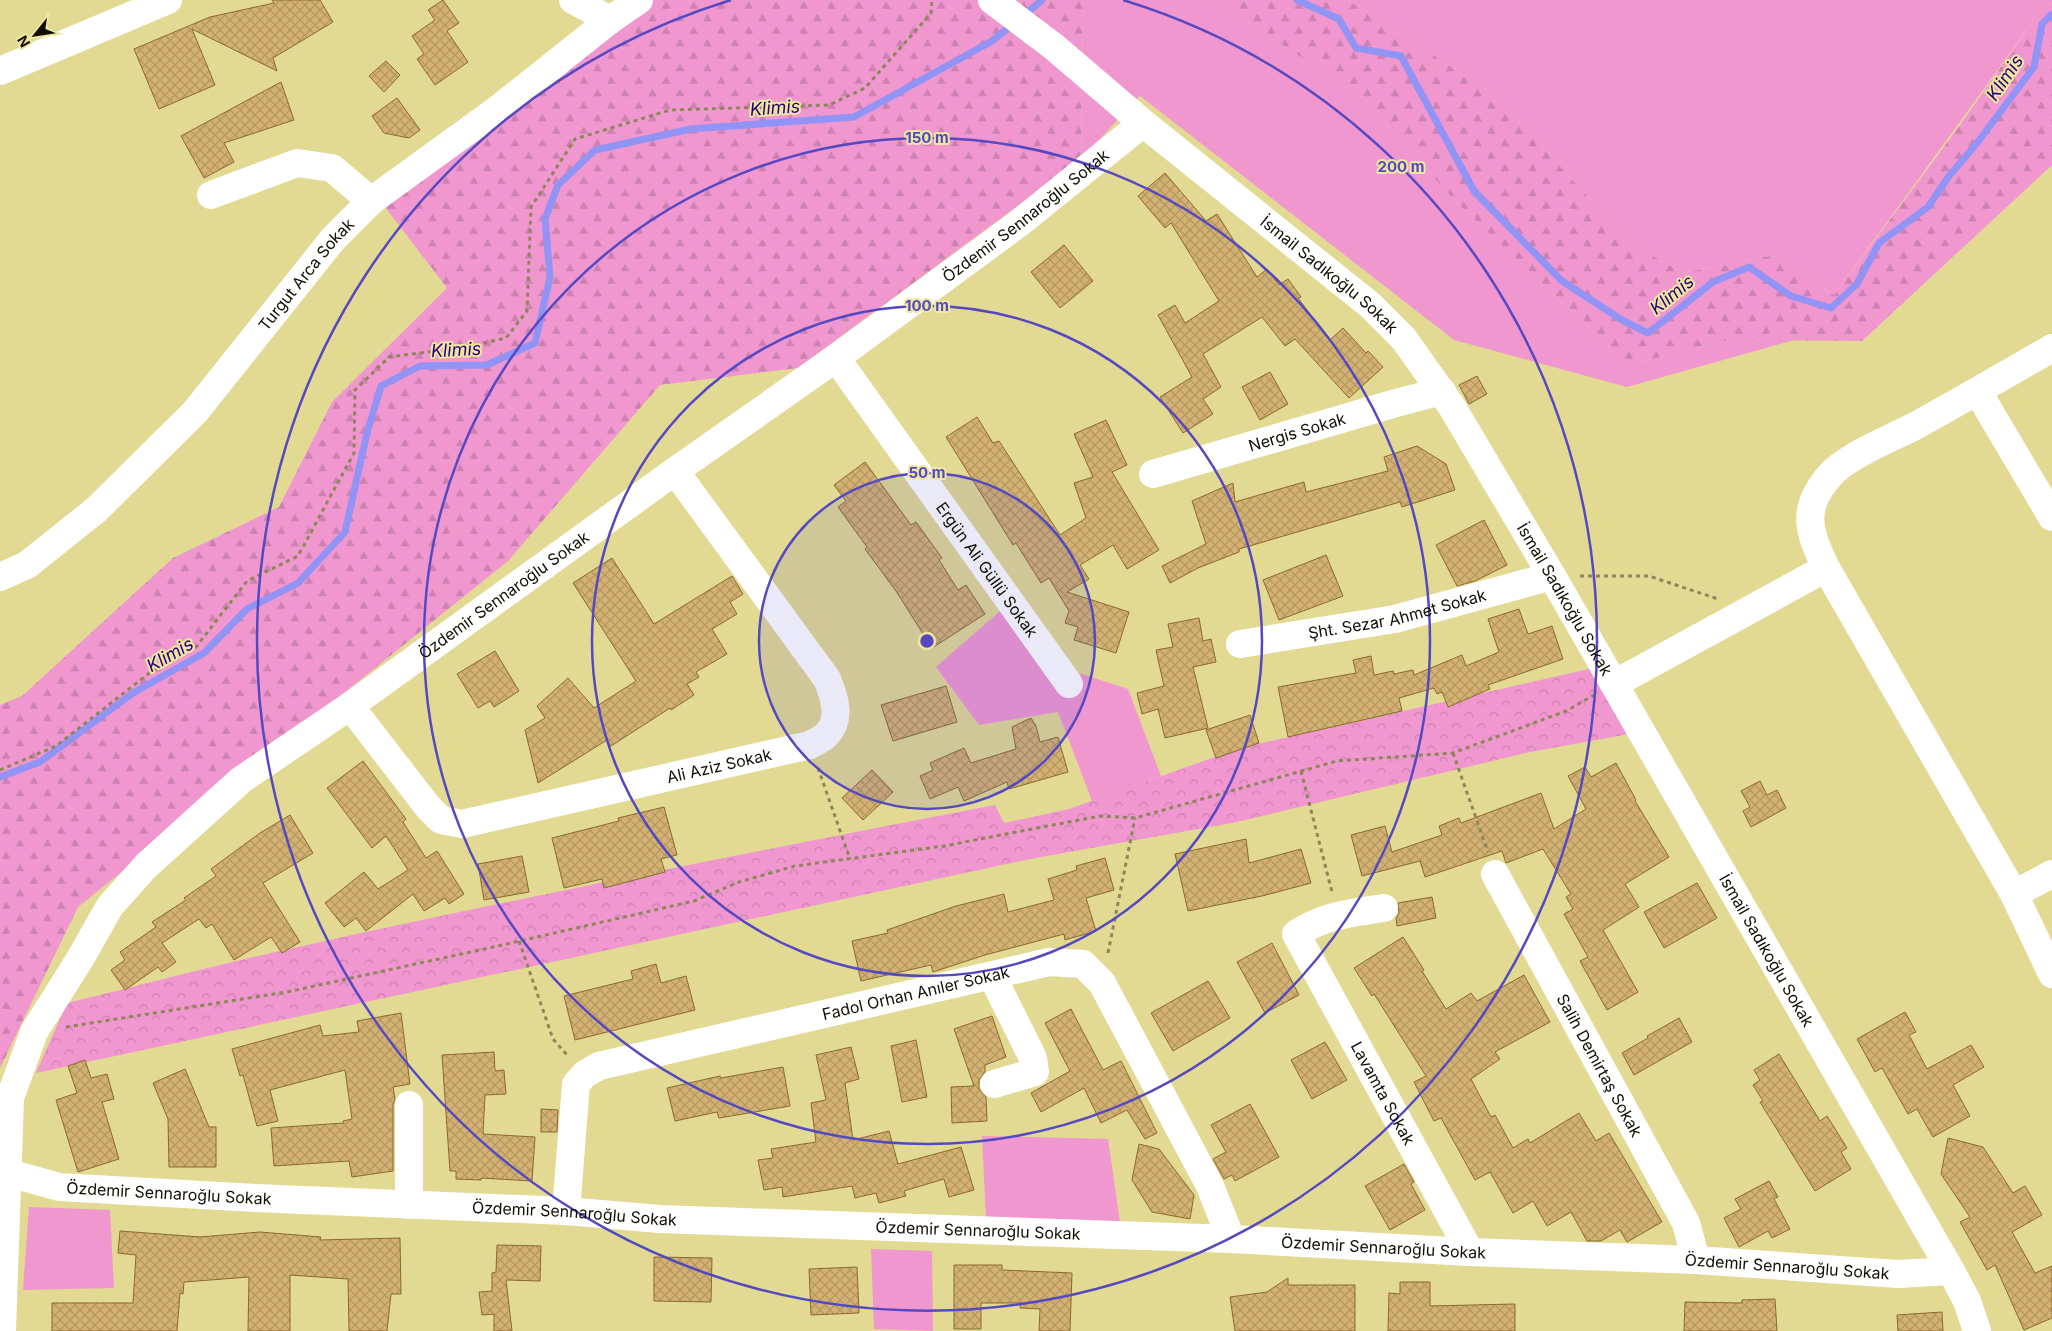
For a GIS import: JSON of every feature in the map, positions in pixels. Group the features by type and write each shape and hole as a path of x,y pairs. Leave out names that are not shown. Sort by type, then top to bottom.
{"street":[{"path":"0,71 168,0"},
{"path":"573,0 610,20"},
{"name":"Turgut Arca Sokak","path":"0,577 27,565 97,509 195,412 333,239 371,201 498,109 610,20 639,0"},
{"name":"İsmail Sadıkoğlu Sokak","path":"992,0 1053,46 1143,124 1370,305 1404,339 1442,391 1552,576 1967,1301 1977,1331"},
{"name":"Özdemir Sennaroğlu Sokak","path":"2,1331 9,1173 10,1098 34,1032 80,959 110,906 146,866 241,780 350,706 675,471 836,358 1018,224 1143,124"},
{"path":"211,196 297,163 332,168 371,201"},
{"path":"2052,348 1978,392 1857,456 1834,472 1818,493 1812,506 1810,520 1813,537 1826,568 2014,894 2052,974"},
{"name":"Ergün Ali Güllü Sokak","path":"836,358 1069,684"},
{"name":"Nergis Sokak","path":"1153,474 1442,391"},
{"path":"1978,392 2052,517"},
{"name":"Ali Aziz Sokak","path":"350,706 428,807 441,820 462,824 810,745 827,735 833,723 836,710 835,697 827,679 675,471"},
{"path":"1614,684 1826,568"},
{"name":"Şht. Sezar Ahmet Sokak","path":"1240,644 1395,619 1552,576"},
{"name":"Salih Demirtaş Sokak","path":"1496,874 1686,1223 1696,1260"},
{"path":"2014,894 2052,874"},
{"path":"1338,914 1384,908"},
{"name":"Lavamta Sokak","path":"1338,914 1313,923 1296,934 1470,1252"},
{"name":"Fadol Orhan Anıler Sokak","path":"585,1074 599,1066 1049,962 1083,964 1102,984 1210,1186 1231,1239"},
{"path":"992,976 1033,1058 1035,1072 994,1084"},
{"path":"566,1211 576,1084 585,1074"},
{"path":"409,1105 409,1205"},
{"name":"Özdemir Sennaroğlu Sokak","path":"9,1173 59,1187 566,1211 660,1220 1231,1239 1470,1252 1696,1260 1898,1274 1950,1271"}],"path":[{"path":"0,770 56,746 157,667 196,647 247,581 298,556 354,453 355,390 389,357 465,347 506,338 527,311 531,207 575,138 670,110 829,105 864,88 931,13 932,0"},
{"path":"1552,576 1649,576 1749,609"},
{"path":"34,1032 287,992 694,901 739,882 795,866 944,846 1100,816 1135,818 1337,761 1453,753 1566,711 1614,684"},
{"path":"810,745 850,859"},
{"path":"1453,753 1496,874"},
{"path":"1301,771 1338,914"},
{"path":"1102,984 1135,818"},
{"path":"519,941 553,1040 585,1074"}],"green space":[{"path":"646,0 1083,0 1081,159 798,368 660,385 508,561 78,907 0,1068 0,705 22,696 173,558 279,507 332,402 447,288 385,207 637,17"},
{"path":"1083,0 1215,0 1364,99 1454,200 1628,365 1730,340 1794,340 1627,387 1454,340 1140,96 1081,159"},
{"path":"1215,0 1348,0 1496,96 1628,241 1683,273 1774,255 1834,295 1960,125 2036,17 2052,3 2052,165 1862,341 1730,340 1628,365 1454,200 1364,99"},
{"path":"1348,0 2052,0 2052,3 2036,17 1834,295 1774,255 1683,273 1628,241 1496,96"},
{"path":"1000,611 1039,660 1128,689 1161,776 1092,801 1058,712 979,725 936,667"},
{"path":"1593,668 1629,734 1530,752 1237,822 1030,859 36,1073 67,1003 253,957 369,931 905,822 995,805 1004,823 1069,809 1240,748"},
{"path":"982,1136 1108,1139 1120,1222 986,1219"},
{"path":"29,1207 110,1210 114,1288 23,1290"},
{"path":"871,1249 932,1251 933,1331 874,1329"}],"building":[{"path":"272,0 320,0 333,22 273,58 277,71 192,29 215,85 159,109 134,49 210,17 274,3"},
{"path":"443,0 459,23 447,31 468,62 435,85 417,59 424,54 412,36 435,20 428,10"},
{"path":"386,61 400,75 384,92 369,76"},
{"path":"281,82 294,120 224,143 234,162 204,178 181,136"},
{"path":"397,98 420,130 409,138 384,133 372,116"},
{"path":"1165,173 1206,221 1217,214 1257,277 1267,269 1279,285 1288,279 1301,297 1298,298 1330,340 1343,328 1366,353 1368,351 1383,367 1349,398 1295,339 1285,346 1262,317 1203,354 1221,387 1203,399 1213,414 1183,433 1160,397 1192,377 1158,315 1175,305 1185,323 1219,301 1171,223 1165,228 1138,196"},
{"path":"1064,245 1093,281 1060,308 1031,272"},
{"path":"1270,372 1288,404 1260,420 1242,387"},
{"path":"1477,376 1487,394 1469,404 1459,385"},
{"path":"977,417 993,443 999,441 1060,535 1086,518 1074,483 1093,477 1074,434 1106,420 1127,465 1112,472 1159,550 1127,569 1113,545 1080,565 1089,579 1067,592 1129,612 1116,653 1074,640 1078,627 1065,623 1069,611 1049,578 1041,583 1016,543 1013,545 946,437"},
{"path":"1417,446 1446,464 1455,490 1402,507 1400,502 1239,549 1239,552 1198,568 1170,583 1162,566 1206,544 1192,501 1233,483 1235,502 1304,482 1306,492 1388,471 1384,457"},
{"path":"865,462 911,525 916,522 942,558 939,560 958,590 966,585 985,614 932,648 896,591 865,549 867,547 838,507 846,501 834,485"},
{"path":"1484,520 1507,565 1475,581 1457,586 1436,545"},
{"path":"1326,555 1343,596 1279,620 1263,580"},
{"path":"612,558 654,624 732,576 743,594 730,602 737,614 712,629 727,654 696,672 699,677 687,684 694,695 611,746 607,740 538,783 525,730 545,718 537,706 568,678 594,708 636,681 573,583"},
{"path":"1519,609 1528,634 1552,626 1563,659 1488,685 1490,689 1448,707 1442,692 1437,694 1434,688 1399,698 1402,711 1288,737 1278,687 1356,673 1353,660 1371,656 1374,675 1393,671 1394,674 1413,670 1414,675 1462,655 1466,666 1499,652 1488,619"},
{"path":"1199,618 1203,641 1211,639 1216,662 1193,667 1208,728 1165,738 1158,709 1142,714 1137,693 1164,686 1156,650 1173,647 1168,624"},
{"path":"495,651 519,691 494,707 490,701 478,708 457,674"},
{"path":"946,686 957,722 893,741 881,705"},
{"path":"1250,715 1259,743 1216,758 1206,730"},
{"path":"1031,718 1036,726 1040,742 1058,737 1068,772 1009,789 1007,782 964,801 958,787 930,799 920,776 933,770 930,763 964,748 971,763 1016,749 1012,727"},
{"path":"363,761 406,819 403,822 426,858 437,851 464,894 449,904 445,898 424,911 413,894 366,931 356,918 344,927 325,903 364,872 378,889 408,870 386,836 372,848 327,788"},
{"path":"1616,763 1635,801 1669,857 1625,884 1639,907 1603,930 1638,992 1607,1010 1580,961 1588,957 1564,914 1573,909 1566,897 1571,894 1543,849 1506,863 1502,851 1425,877 1420,861 1362,876 1351,835 1385,826 1392,852 1442,835 1439,826 1459,818 1461,823 1541,793 1554,829 1586,809 1568,776 1585,767 1591,777"},
{"path":"872,770 893,792 863,820 842,798"},
{"path":"1760,781 1767,795 1777,790 1786,808 1751,827 1743,811 1750,807 1741,791"},
{"path":"664,807 677,855 661,859 665,872 604,888 602,879 564,888 552,838 619,821 618,818"},
{"path":"290,815 313,853 263,883 300,942 282,953 271,937 234,960 212,924 206,928 199,919 162,943 176,962 162,972 158,967 125,990 111,970 125,960 120,952 156,927 152,922 186,900 184,898 216,876 211,869 260,833"},
{"path":"1246,839 1249,863 1301,849 1311,883 1262,896 1188,911 1175,854"},
{"path":"522,856 529,892 484,900 478,864"},
{"path":"1105,858 1114,890 1086,898 1096,931 1065,940 1064,934 985,955 933,972 931,965 861,981 852,941 888,933 887,930 956,906 1004,894 1008,912 1054,900 1048,879 1077,870 1076,866"},
{"path":"1697,883 1717,918 1664,948 1644,912"},
{"path":"1432,897 1436,918 1397,926 1398,903"},
{"path":"1403,937 1446,1009 1471,993 1477,1001 1524,975 1550,1022 1495,1052 1500,1059 1471,1079 1491,1117 1495,1115 1513,1148 1528,1139 1530,1143 1579,1113 1596,1141 1609,1133 1662,1222 1627,1242 1620,1230 1601,1241 1587,1241 1571,1212 1547,1226 1533,1201 1513,1213 1490,1172 1475,1180 1441,1118 1434,1121 1414,1082 1426,1076 1374,994 1372,996 1354,968"},
{"path":"1272,943 1299,995 1265,1013 1237,962"},
{"path":"656,964 661,983 686,976 695,1010 575,1040 564,996 633,979 631,971"},
{"path":"1208,981 1230,1018 1173,1051 1151,1013"},
{"path":"1071,1009 1103,1070 1121,1061 1157,1133 1145,1139 1127,1110 1101,1123 1084,1088 1041,1112 1031,1093 1070,1071 1045,1023"},
{"path":"1905,1012 1916,1032 1909,1035 1927,1069 1971,1045 1984,1067 1953,1085 1970,1116 1933,1137 1917,1109 1908,1114 1882,1068 1875,1072 1857,1039"},
{"path":"401,1013 410,1084 393,1087 395,1099 393,1105 393,1171 352,1177 349,1161 274,1166 271,1128 344,1123 343,1121 352,1119 345,1070 270,1090 278,1121 257,1126 243,1075 240,1076 232,1049 320,1025 323,1036 359,1032 357,1021"},
{"path":"992,1016 1006,1057 985,1065 985,1072 979,1080 979,1089 986,1097 987,1121 952,1123 951,1087 974,1086 954,1029"},
{"path":"1679,1018 1692,1042 1634,1075 1622,1053"},
{"path":"916,1040 927,1097 902,1102 891,1046"},
{"path":"1325,1042 1347,1080 1312,1099 1291,1060"},
{"path":"851,1047 859,1079 845,1083 853,1140 889,1131 898,1164 961,1147 974,1190 949,1197 944,1179 904,1191 906,1196 879,1203 876,1193 855,1198 852,1186 783,1197 782,1187 764,1190 758,1160 773,1158 771,1149 816,1142 811,1103 826,1100 816,1055"},
{"path":"494,1052 495,1071 504,1070 506,1094 485,1095 483,1134 535,1137 532,1181 481,1178 481,1180 456,1179 456,1171 450,1171 442,1055"},
{"path":"1779,1054 1820,1121 1827,1116 1847,1148 1841,1152 1851,1169 1815,1191 1760,1102 1763,1101 1753,1085 1760,1080 1754,1070"},
{"path":"85,1060 91,1078 107,1074 114,1099 102,1102 119,1159 78,1172 56,1100 77,1093 68,1066"},
{"path":"783,1067 790,1106 719,1118 717,1112 675,1121 667,1088 720,1076 721,1078"},
{"path":"185,1069 209,1127 216,1127 216,1167 169,1167 168,1119 153,1083"},
{"path":"1250,1104 1279,1157 1235,1181 1232,1175 1224,1179 1213,1159 1226,1152 1211,1125"},
{"path":"541,1109 558,1110 557,1132 541,1132"},
{"path":"1948,1138 1983,1147 2013,1193 2025,1186 2042,1215 2012,1232 2035,1273 2052,1266 2052,1318 2024,1330 1995,1265 1987,1270 1960,1222 1970,1217 1941,1174"},
{"path":"1139,1144 1159,1149 1194,1195 1190,1219 1152,1212 1132,1180"},
{"path":"1404,1164 1414,1182 1411,1184 1425,1210 1390,1230 1365,1186"},
{"path":"1769,1181 1778,1197 1774,1199 1790,1229 1772,1238 1768,1231 1739,1247 1724,1218 1741,1209 1735,1199"},
{"path":"120,1231 200,1237 260,1232 321,1237 320,1240 400,1238 401,1294 391,1294 387,1331 349,1331 348,1279 290,1275 290,1331 248,1331 249,1277 184,1282 183,1294 180,1293 177,1331 52,1331 52,1303 133,1303 136,1255 118,1253"},
{"path":"497,1245 541,1246 540,1281 506,1280 512,1331 494,1331 494,1314 482,1315 479,1292 492,1291 492,1273 496,1272"},
{"path":"654,1257 712,1258 711,1302 654,1301"},
{"path":"954,1265 1002,1265 1002,1270 1072,1273 1070,1331 1039,1331 1040,1309 1020,1308 1021,1303 981,1303 981,1329 954,1329"},
{"path":"857,1267 859,1313 811,1315 809,1269"},
{"path":"1288,1278 1288,1285 1355,1285 1355,1331 1235,1331 1230,1297 1267,1292"},
{"path":"1400,1282 1430,1282 1430,1306 1515,1304 1515,1331 1388,1331 1389,1293 1400,1294"},
{"path":"1775,1299 1777,1331 1684,1331 1685,1302 1742,1303 1742,1300"},
{"path":"1942,1312 1943,1331 1898,1331 1897,1315"}],"waterway":[{"name":"Klimis","path":"1023,16 1042,0"},
{"name":"Klimis","path":"1297,0 1339,19 1356,48 1401,56 1474,191 1562,281 1622,320 1648,333 1713,282 1749,267 1791,296 1831,308 1857,284 1879,243 1928,207 1949,176 1977,143 2034,67 2042,24 2052,14"},
{"name":"Klimis","path":"0,777 40,762 133,693 204,653 247,609 298,583 345,532 367,433 381,386 420,366 487,365 535,343 550,277 545,219 558,185 595,150 691,129 854,117 992,41 1013,24"}]}
